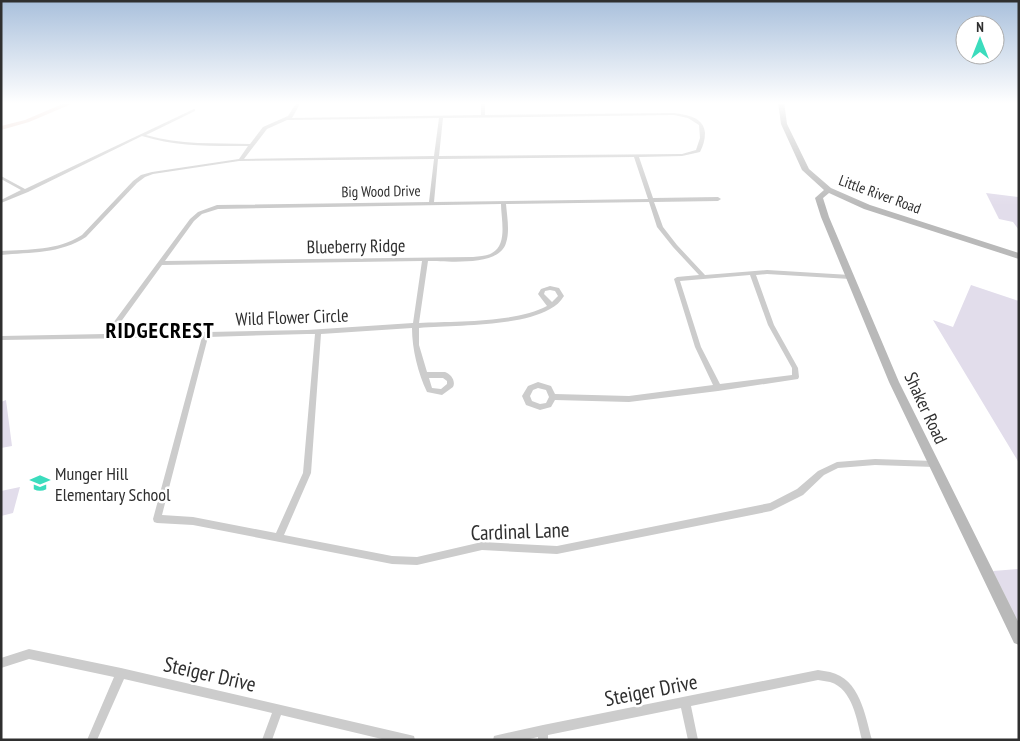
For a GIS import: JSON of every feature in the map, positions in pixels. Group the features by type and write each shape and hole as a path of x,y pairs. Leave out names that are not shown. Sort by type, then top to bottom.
{"street":[{"path":"1,202 140,137"},
{"path":"148,137 165,142 252,145"},
{"path":"239,160 258,137"},
{"path":"431,203 439,137"},
{"path":"1,253 59,248 76,242 143,176 152,173 239,160 682,154 695,152 702,146 703,137"},
{"name":"Little River Road","path":"790,137 806,170 828,190 868,207 1019,256"},
{"path":"636,155 656,218 666,236 703,276"},
{"path":"1,177 26,191"},
{"name":"Shaker Road","path":"828,190 821,196 820,200 894,382 1019,638"},
{"name":"Big Wood Drive","path":"107,336 192,220 200,213 217,207 718,199"},
{"name":"Blueberry Ridge","path":"160,263 481,258 500,252 505,242 503,202"},
{"path":"425,260 416,345 425,375"},
{"path":"718,388 698,347 678,279 784,272 850,277"},
{"path":"553,397 629,399 796,377 795,368 775,332 752,273"},
{"name":"Wild Flower Circle","path":"1,338 318,332 520,317 535,314 551,306"},
{"path":"279,537 307,473 318,332"},
{"name":"Cardinal Lane","path":"206,334 157,519 192,521 392,560 417,561 482,546 557,550 770,507 800,492 821,473 838,465 875,462 934,464"},
{"name":"Steiger Drive","path":"1,663 29,654 121,673 410,740"},
{"path":"92,740 121,673"},
{"name":"Steiger Drive","path":"498,740 543,735 685,702 822,675 836,677 853,692 867,740"},
{"path":"685,702 693,740"},
{"path":"267,740 278,710"}],"shaded area":[{"path":"986,193 1019,197 1019,230 1013,222 999,219"},
{"path":"971,285 1019,301 1019,463 933,320 953,327"},
{"path":"6,400 12,446 1,448 1,402"},
{"path":"20,487 13,513 1,516 1,491"},
{"path":"1019,569 1019,623 993,571"}],"place":[{"name":"Munger Hill Elementary School","path":"40,483"}],"district":[{"name":"RIDGECREST","path":"160,330"}]}
